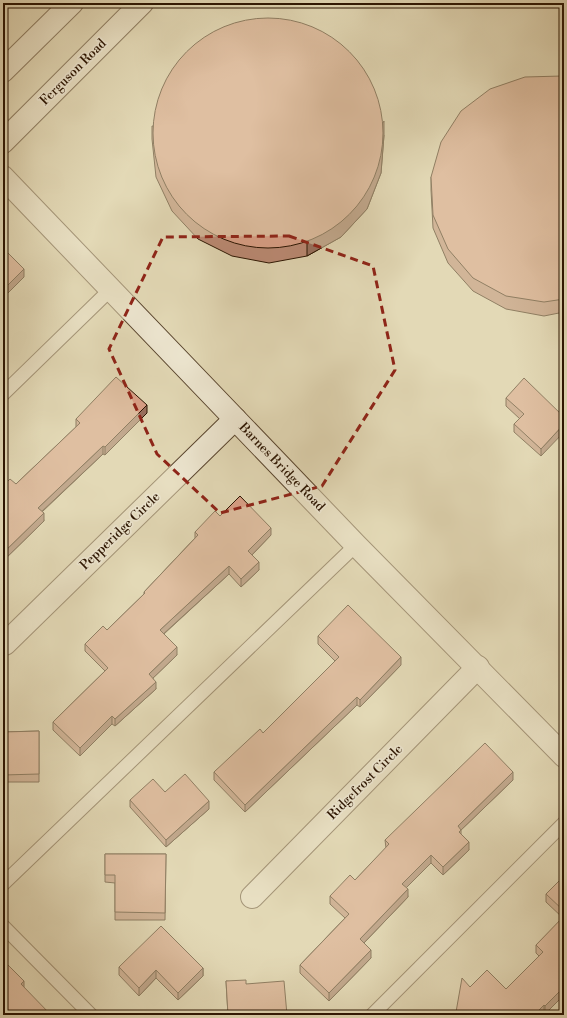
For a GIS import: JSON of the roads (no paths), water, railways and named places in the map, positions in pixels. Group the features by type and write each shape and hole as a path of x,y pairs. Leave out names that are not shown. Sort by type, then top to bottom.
{"street":[{"path":"3,71 72,3"},
{"name":"Ferguson Road","path":"3,142 142,3"},
{"name":"Barnes Bridge Road","path":"3,177 112,288 356,544 564,756"},
{"name":"Pepperidge Circle","path":"5,644 236,419"},
{"name":"Ridgefrost Circle","path":"252,897 478,667"}],"lane":[{"path":"3,394 112,288"},
{"path":"3,884 356,544"},
{"path":"372,1015 564,823"},
{"path":"3,926 91,1015"}]}
